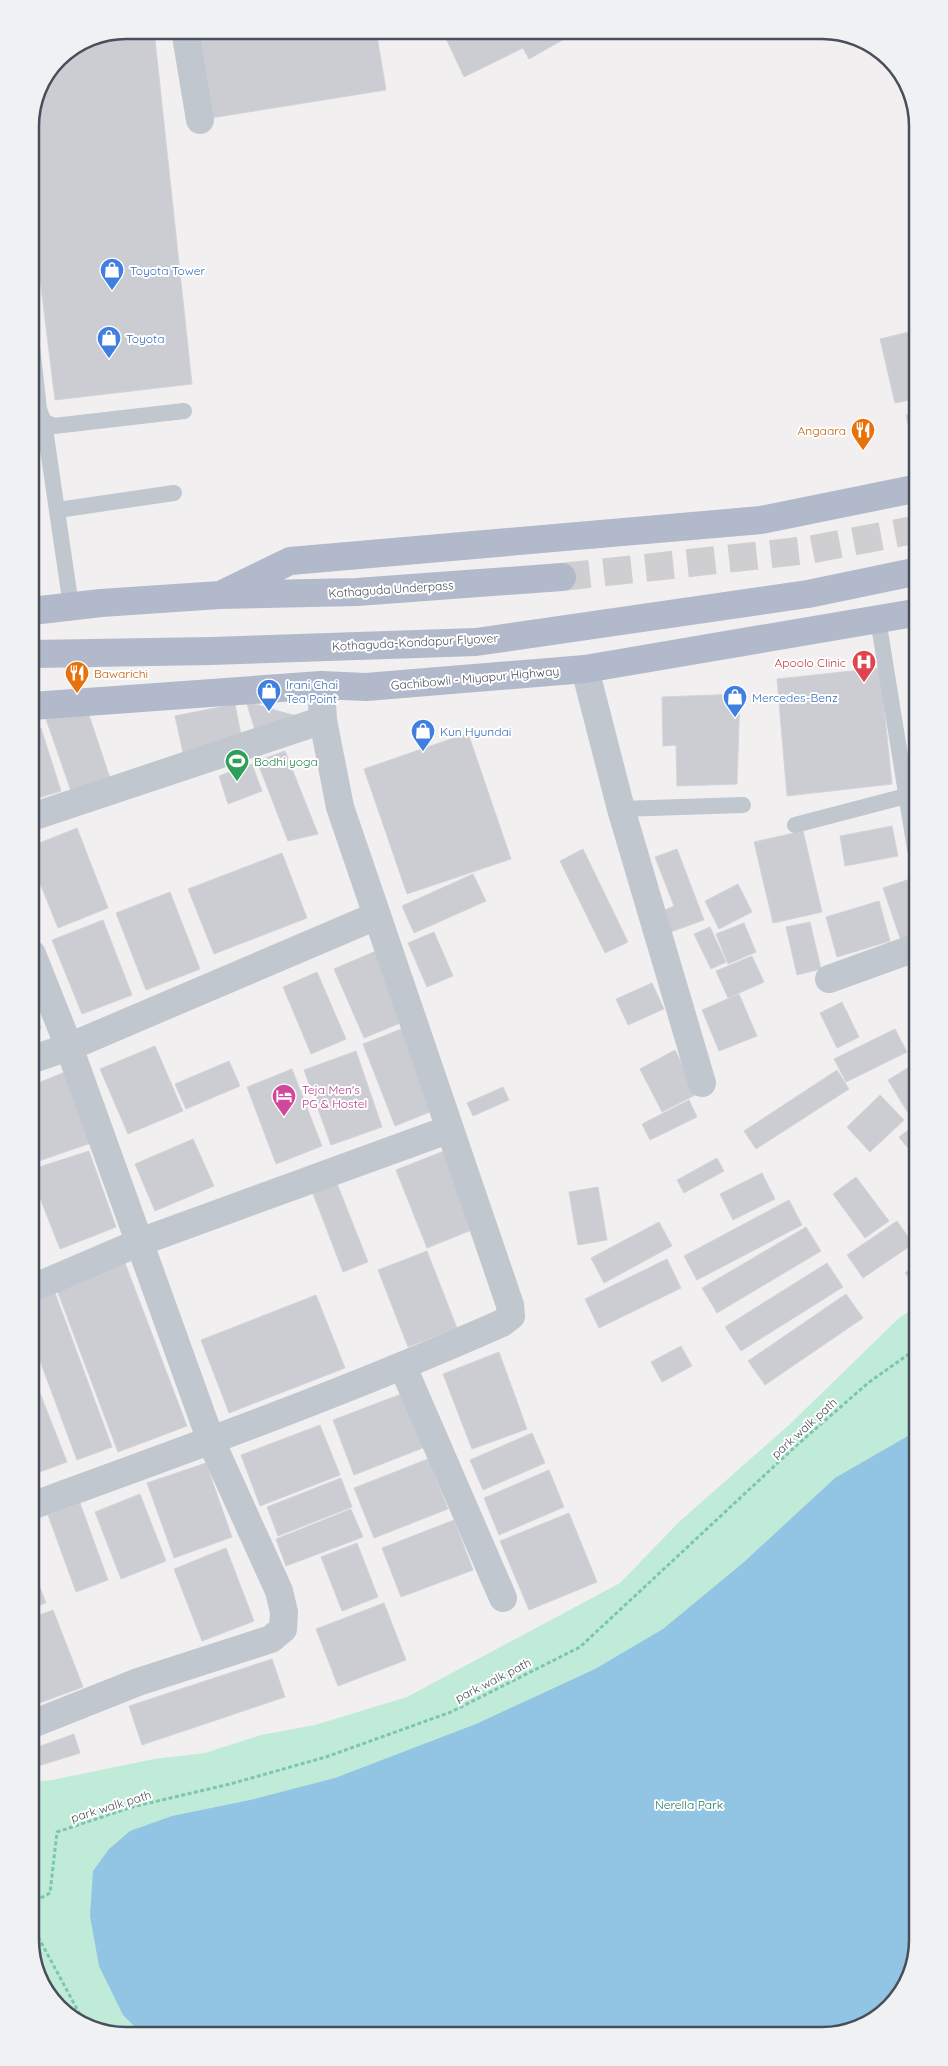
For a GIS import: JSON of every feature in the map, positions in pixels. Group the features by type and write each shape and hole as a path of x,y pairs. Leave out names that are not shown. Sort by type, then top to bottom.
{"main road":[{"path":"39,610 220,595 290,560 761,520 909,490"},
{"name":"Kothaguda-Kondapur Flyover","path":"39,654 211,651 476,642 808,594 909,573"},
{"name":"Kothaguda Underpass","path":"220,595 357,592 562,577"},
{"name":"Gachibowli - Miyapur Highway","path":"39,706 322,686 366,686 585,669 909,613"}],"street":[{"path":"186,39 200,120"},
{"path":"585,669 622,809 702,1083"},
{"path":"39,1503 211,1441 403,1367 502,1323 510,1316 510,1305 340,807 323,720 322,686"},
{"path":"39,816 323,720"},
{"path":"39,1057 69,1047 376,916"},
{"path":"829,979 909,950"},
{"path":"39,972 69,1047 211,1441 279,1591 284,1612 283,1630 271,1639 138,1682 39,1721"},
{"path":"39,1285 140,1242 450,1129"},
{"path":"403,1367 503,1598"}],"lane":[{"path":"39,409 44,422 71,606"},
{"path":"44,422 54,426 184,411"},
{"path":"58,510 174,493"},
{"path":"878,619 909,814"},
{"path":"795,825 906,796"},
{"path":"622,809 743,805"}],"path":[{"name":"park walk path","path":"39,1899 50,1892 56,1832 132,1807 230,1784 326,1757 451,1712 580,1647 797,1445 868,1383 909,1354"},
{"path":"39,1938 79,2013"}],"green space":[{"name":"Nerella Park","path":"909,1312 909,1940 908,1957 898,1984 880,2006 871,2013 850,2023 822,2027 120,2027 98,2023 87,2018 64,2002 48,1979 40,1957 39,1782 154,1759 205,1753 261,1735 315,1725 407,1697 620,1583 680,1521 789,1425 899,1318"}],"water":[{"name":"Nerella Park","path":"909,1435 908,1957 898,1984 880,2006 871,2013 850,2023 822,2027 135,2027 123,2015 99,1966 90,1916 93,1871 109,1849 130,1831 172,1816 250,1800 335,1778 476,1724 595,1669 663,1629 744,1562 835,1478"}],"building":[{"name":"Toyota Tower","path":"155,39 192,384 55,400 39,271 39,120 42,103 48,87 57,73 68,60 82,50 109,40"},
{"path":"198,39 378,39 386,90 211,118"},
{"path":"446,39 564,39 529,59 523,48 464,77"},
{"path":"909,332 909,400 895,403 880,339"},
{"path":"909,414 909,428 906,415"},
{"path":"880,668 892,784 787,796 777,679"},
{"path":"740,694 737,784 677,786 676,745 663,746 662,697"},
{"path":"246,701 278,711 313,720 257,737"},
{"path":"235,704 241,735 184,757 175,716"},
{"path":"86,706 110,778 71,791 46,719"},
{"path":"41,728 61,791 39,798 39,729"},
{"path":"468,733 511,859 407,894 364,769"},
{"path":"285,751 318,834 288,841 257,761"},
{"path":"252,764 262,791 228,804 219,776"},
{"path":"892,826 898,856 845,866 840,836"},
{"path":"77,828 108,908 58,928 39,880 39,843"},
{"path":"803,831 822,912 773,923 754,842"},
{"path":"583,849 628,942 605,953 560,861"},
{"path":"677,849 704,920 668,933 660,912 674,906 655,857"},
{"path":"282,853 307,918 214,954 188,889"},
{"path":"473,874 486,901 414,933 402,906"},
{"path":"909,879 909,938 901,941 883,888"},
{"path":"738,884 752,912 719,929 705,901"},
{"path":"170,892 200,969 146,990 116,913"},
{"path":"879,901 890,941 837,957 826,917"},
{"path":"103,920 132,995 82,1014 52,940"},
{"path":"810,922 821,969 797,975 786,927"},
{"path":"744,923 756,952 728,964 716,934"},
{"path":"710,927 726,962 711,969 694,934"},
{"path":"434,932 453,976 427,987 408,943"},
{"path":"376,951 405,1021 364,1038 334,969"},
{"path":"752,956 764,982 728,998 716,971"},
{"path":"317,972 346,1039 311,1054 283,987"},
{"path":"652,983 664,1009 628,1025 616,999"},
{"path":"739,994 757,1036 719,1051 702,1010"},
{"path":"842,1002 859,1037 837,1048 820,1013"},
{"path":"404,1028 435,1110 395,1126 363,1044"},
{"path":"895,1029 907,1052 846,1082 834,1059"},
{"path":"155,1046 183,1111 128,1134 100,1069"},
{"path":"675,1050 697,1094 662,1112 640,1069"},
{"path":"356,1051 382,1127 331,1145 304,1070"},
{"path":"229,1061 240,1086 186,1109 175,1084"},
{"path":"909,1067 909,1112 908,1113 888,1080"},
{"name":"Teja Men's PG & Hostel","path":"292,1069 322,1146 276,1164 247,1087"},
{"path":"837,1070 849,1089 756,1149 744,1131"},
{"path":"65,1072 91,1143 39,1161 39,1083"},
{"path":"503,1087 509,1100 473,1116 467,1103"},
{"path":"880,1095 904,1120 870,1152 847,1127"},
{"path":"689,1100 697,1117 650,1140 642,1124"},
{"path":"909,1129 909,1149 899,1137"},
{"path":"193,1139 214,1186 155,1211 135,1164"},
{"path":"89,1151 116,1227 60,1249 39,1195 39,1167"},
{"path":"444,1151 474,1229 427,1248 396,1170"},
{"path":"717,1158 724,1171 684,1193 677,1180"},
{"path":"762,1173 775,1199 733,1220 720,1194"},
{"path":"856,1177 889,1221 865,1238 833,1194"},
{"path":"336,1181 368,1262 343,1272 312,1191"},
{"path":"598,1187 607,1240 578,1245 569,1192"},
{"path":"789,1200 802,1225 697,1280 684,1256"},
{"path":"897,1221 909,1238 909,1247 863,1278 847,1255"},
{"path":"659,1222 672,1246 604,1283 591,1258"},
{"path":"806,1227 821,1251 717,1313 702,1288"},
{"path":"427,1251 457,1328 408,1347 378,1270"},
{"path":"667,1259 681,1288 599,1328 585,1299"},
{"path":"125,1263 187,1426 118,1452 57,1290"},
{"path":"827,1263 843,1287 741,1351 725,1327"},
{"path":"909,1270 909,1278 905,1273"},
{"path":"55,1293 112,1447 77,1460 39,1358 39,1299"},
{"path":"846,1294 863,1318 765,1385 748,1361"},
{"path":"316,1295 345,1368 229,1413 201,1340"},
{"path":"681,1346 692,1366 662,1382 651,1362"},
{"path":"499,1352 527,1429 472,1449 443,1374"},
{"path":"404,1393 425,1447 354,1475 333,1420"},
{"path":"39,1394 67,1462 39,1472"},
{"path":"320,1425 340,1475 260,1506 241,1455"},
{"path":"532,1433 545,1463 483,1490 470,1460"},
{"path":"428,1459 448,1509 374,1538 354,1488"},
{"path":"206,1463 232,1537 174,1558 147,1483"},
{"path":"549,1470 564,1507 499,1535 484,1498"},
{"path":"341,1478 352,1507 278,1536 267,1507"},
{"path":"140,1494 166,1561 121,1579 95,1512"},
{"path":"80,1503 108,1580 76,1592 48,1515"},
{"path":"351,1509 363,1537 286,1566 276,1539"},
{"path":"569,1513 597,1582 529,1610 500,1541"},
{"path":"454,1520 473,1570 401,1597 382,1548"},
{"path":"357,1543 378,1597 342,1611 321,1557"},
{"path":"226,1548 254,1621 202,1641 174,1569"},
{"path":"39,1585 46,1603 39,1605"},
{"path":"384,1603 406,1660 338,1686 316,1629"},
{"path":"53,1610 83,1687 39,1703 39,1615"},
{"path":"272,1659 285,1697 142,1745 129,1706"},
{"path":"74,1734 80,1753 39,1766 39,1747"}],"tunnel":[{"path":"562,577 808,550 909,531"}],"place":[{"name":"Toyota Tower","path":"112,291"},
{"name":"Toyota","path":"109,359"},
{"name":"Angaara","path":"863,451"},
{"name":"Apoolo Clinic","path":"864,683"},
{"name":"Bawarichi","path":"77,694"},
{"name":"Irani Chai Tea Point","path":"269,712"},
{"name":"Mercedes-Benz","path":"735,718"},
{"name":"Kun Hyundai","path":"423,752"},
{"name":"Bodhi yoga","path":"237,782"},
{"name":"Teja Men's PG & Hostel","path":"284,1117"}]}
